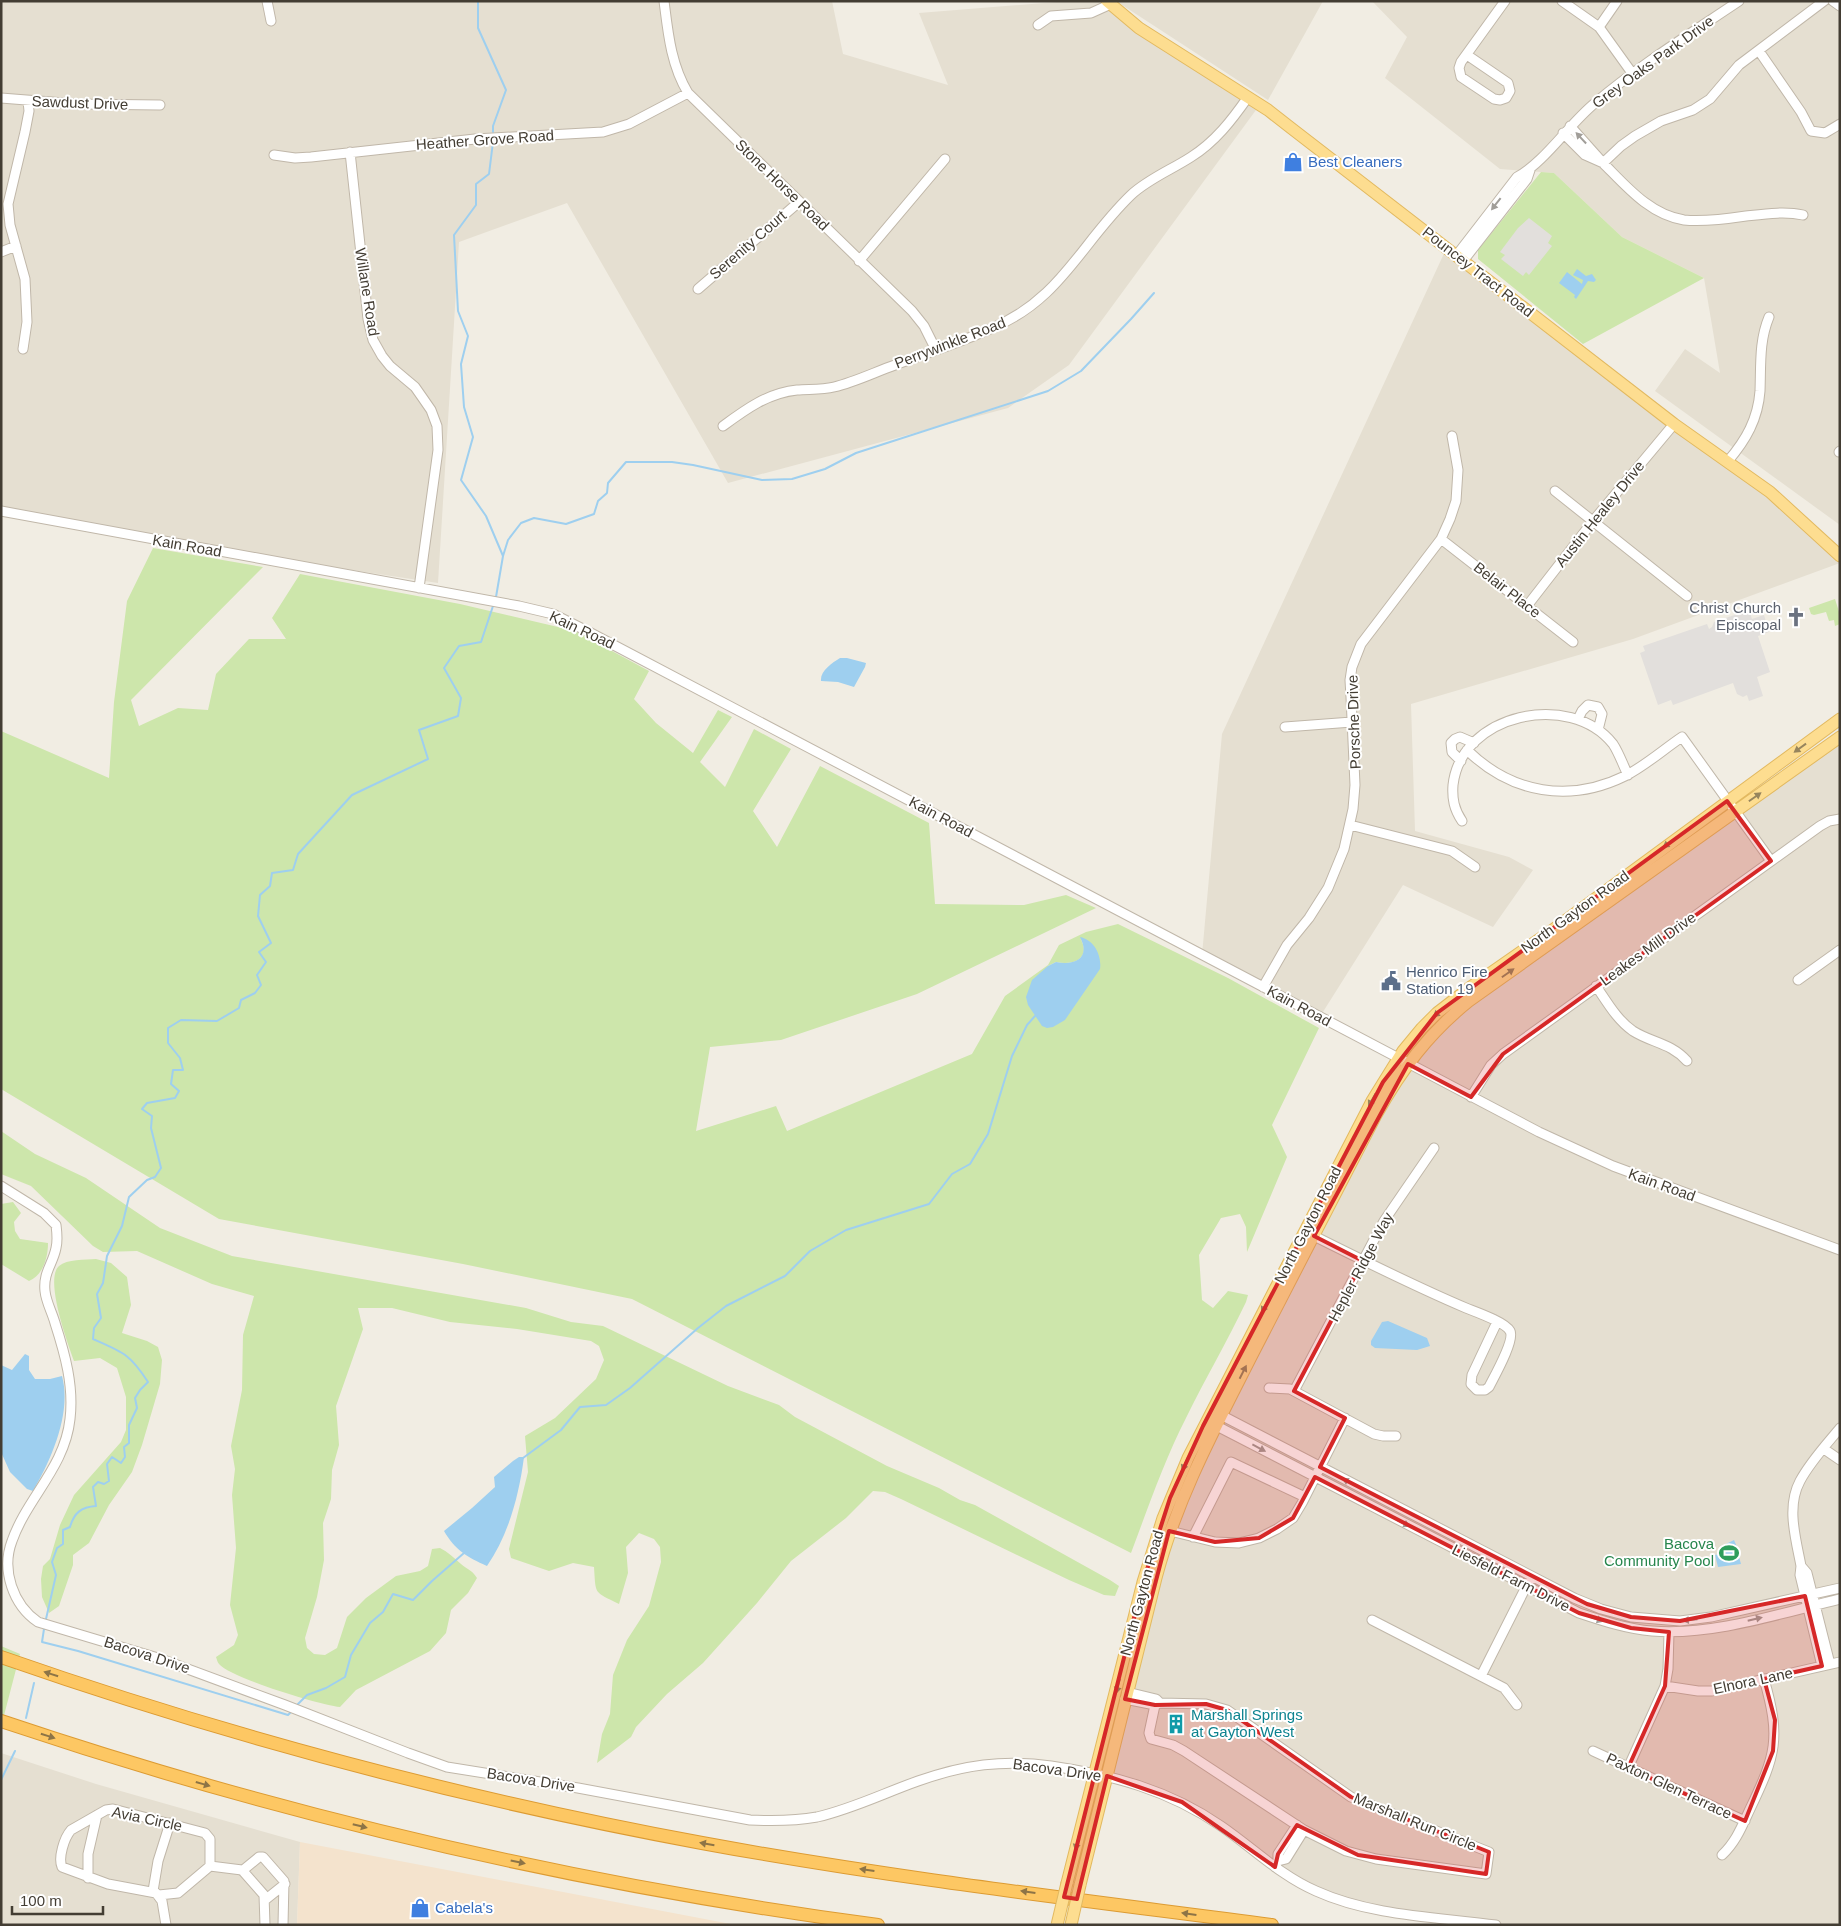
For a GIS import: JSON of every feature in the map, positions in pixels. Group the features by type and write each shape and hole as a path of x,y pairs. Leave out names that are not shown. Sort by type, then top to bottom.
{"highway":[{"path":"1,1657 138,1702 303,1751 438,1786 582,1819 701,1843 833,1865 1272,1925"},
{"path":"1,1721 222,1789 374,1829 492,1857 676,1894 878,1925"}],"main road":[{"name":"Pouncey Tract Road","path":"1109,3 1139,28 1291,128 1674,424 1728,461 1796,514 1840,556"},
{"name":"North Gayton Road","path":"1057,1925 1155,1540 1179,1478 1314,1236 1403,1061 1422,1028 1455,999 1840,719"},
{"name":"North Gayton Road","path":"1071,1925 1158,1568 1170,1531 1214,1418 1372,1101 1403,1061 1440,1025 1469,1001 1840,737"}],"street":[{"path":"267,1 271,21"},
{"name":"Stone Horse Road","path":"664,1 669,41 681,79 688,93 917,317 936,350"},
{"path":"1467,55 1508,83 1510,91 1508,96 1503,100 1497,100 1461,77 1459,68 1467,55 1505,1"},
{"path":"1562,1 1599,27 1632,73"},
{"path":"1599,27 1617,1"},
{"name":"Grey Oaks Park Drive","path":"1460,259 1527,179 1530,170 1563,133 1594,103 1632,73 1739,1"},
{"path":"1603,163 1635,136 1661,121 1693,110 1710,99 1739,65 1824,1"},
{"path":"1833,1 1840,6"},
{"path":"1038,25 1051,16 1091,13 1109,3"},
{"path":"1759,51 1801,112 1811,131 1825,133 1840,124"},
{"name":"Heather Grove Road","path":"274,155 295,158 475,138 603,132 629,124 688,93"},
{"name":"Sawdust Drive","path":"1,98 77,104 160,105"},
{"name":"Perrywinkle Road","path":"723,426 747,409 776,394 796,390 835,387 1001,325 1037,302 1064,276 1132,194 1204,148 1222,131 1248,98"},
{"path":"23,349 27,307 25,279 10,225 8,204 26,132 29,112 28,100"},
{"path":"1570,126 1635,196 1657,210 1683,220 1785,214 1803,215"},
{"path":"1563,133 1585,155 1603,163"},
{"name":"Willane Road","path":"350,152 368,319 373,340 390,366 415,387 422,397 432,414 438,436 436,473 419,588"},
{"path":"860,261 945,159"},
{"name":"Serenity Court","path":"698,288 799,202"},
{"path":"1,252 16,246"},
{"path":"1728,461 1742,445 1754,420 1760,393 1762,340 1769,317"},
{"name":"Austin Healey Drive","path":"1527,606 1674,424"},
{"name":"Porsche Drive","path":"1264,987 1287,945 1309,918 1328,888 1344,850 1350,825 1355,785 1350,680 1352,667 1360,644 1441,538 1450,518 1456,501 1458,470 1452,436"},
{"path":"1555,491 1687,596"},
{"name":"Kain Road","path":"1,511 519,606 560,618 1471,1097 1589,1156 1840,1250"},
{"name":"Belair Place","path":"1441,538 1573,642"},
{"path":"1578,719 1582,710 1588,706 1598,707 1602,714 1598,730"},
{"path":"1462,821 1456,813 1452,795 1454,780 1460,762 1467,750 1482,736 1501,725 1524,716 1546,714 1567,716 1588,722 1613,744 1628,775"},
{"path":"1284,727 1352,722"},
{"path":"1460,762 1452,752 1451,743 1460,737 1474,744"},
{"path":"1467,750 1490,769 1510,780 1534,789 1563,792 1583,791 1602,786 1628,775 1682,737 1771,861"},
{"name":"Leakes Mill Drive","path":"1471,1097 1491,1065 1503,1054 1824,823 1840,819"},
{"path":"1350,825 1452,851 1475,867"},
{"path":"1798,980 1840,950"},
{"path":"1596,986 1624,1024 1646,1038 1673,1048 1687,1061"},
{"name":"Hepler Ridge Way","path":"1294,1391 1384,1221 1434,1148"},
{"name":"Bacova Drive","path":"1,1186 44,1213 56,1225 56,1248 45,1274 44,1289 63,1352 71,1388 70,1421 64,1447 53,1470 17,1531 9,1552 9,1571 17,1600 24,1611 38,1622 158,1658 285,1704 448,1767 578,1788 750,1820 773,1821 816,1817 842,1810 935,1775 990,1763 1028,1763 1107,1776 1158,1791 1182,1802 1223,1827 1302,1884 1335,1899 1399,1913 1496,1925"},
{"path":"1314,1236 1396,1278 1496,1322 1508,1329 1511,1336 1510,1341 1489,1387 1485,1390 1477,1390 1471,1384 1472,1375 1496,1322"},
{"path":"1269,1388 1287,1388 1378,1436 1396,1436"},
{"name":"Liesfeld Farm Drive","path":"1214,1418 1320,1467 1531,1576 1601,1609 1631,1617 1663,1621 1711,1618 1840,1588"},
{"name":"Liesfeld Farm Drive","path":"1214,1418 1315,1477 1526,1586 1578,1612 1597,1619 1631,1628 1669,1632 1718,1627 1840,1599"},
{"path":"1170,1531 1215,1542 1239,1542 1259,1538 1277,1530 1292,1518 1305,1497 1345,1418"},
{"path":"1831,1664 1809,1595 1807,1573 1801,1566 1793,1518 1795,1494 1806,1471 1840,1428"},
{"path":"1824,1448 1840,1460"},
{"path":"1193,1538 1231,1462 1305,1497"},
{"path":"1481,1676 1531,1576"},
{"path":"1372,1620 1504,1688 1517,1705"},
{"path":"1628,1768 1665,1686 1668,1670 1669,1632"},
{"name":"Elnora Lane","path":"1665,1686 1698,1691 1712,1690 1831,1664"},
{"path":"1722,1855 1735,1842 1764,1780 1773,1751 1774,1720 1764,1679"},
{"path":"1126,1696 1157,1704"},
{"name":"Marshall Run Circle","path":"1157,1704 1206,1704 1227,1710 1351,1797 1489,1852 1486,1874 1358,1855 1301,1828 1184,1750 1151,1739 1149,1733 1157,1704"},
{"name":"Paxton Glen Terrace","path":"1593,1751 1745,1821"},
{"name":"Avia Circle","path":"113,1809 170,1824 208,1834 210,1840 210,1866 178,1893 156,1893 124,1888 88,1878 64,1869 60,1865 60,1858 68,1832 106,1810 113,1809"},
{"path":"88,1878 88,1854 97,1815"},
{"path":"166,1925 166,1917 156,1893 158,1861 170,1824"},
{"path":"1276,1864 1286,1859 1292,1841 1301,1828"},
{"path":"242,1871 257,1859 263,1857 284,1879 283,1925"},
{"path":"210,1866 242,1871 264,1895 266,1900 265,1925"},
{"path":"266,1900 285,1884"}],"highlighted area":[{"path":"1727,801 1771,861 1503,1054 1471,1097 1408,1064 1314,1236 1363,1261 1294,1391 1345,1418 1320,1467 1587,1604 1631,1617 1680,1621 1805,1596 1822,1666 1764,1679 1775,1720 1773,1751 1745,1821 1628,1768 1665,1686 1669,1632 1631,1628 1579,1613 1315,1477 1293,1518 1259,1538 1215,1542 1169,1531 1125,1699 1155,1705 1206,1704 1227,1710 1351,1797 1489,1852 1486,1874 1358,1855 1297,1825 1278,1854 1275,1867 1182,1802 1107,1776 1077,1899 1064,1897 1143,1582 1170,1498 1203,1426 1383,1082 1437,1013"}],"shaded area":[{"path":"1,1 832,1 843,54 948,85 919,13 1069,1 1101,1 1149,41 1256,110 1069,365 1008,408 728,483 567,203 459,242 438,583 305,563 1,507"},
{"path":"1116,1 1323,1 1268,100"},
{"path":"1372,1 1840,1 1840,525 1655,391 1685,349 1720,373 1704,278 1622,237 1554,173 1500,169 1385,78 1407,37"},
{"path":"1529,218 1552,236 1548,243 1552,246 1529,275 1526,272 1523,276 1501,259 1505,255 1500,252 1518,228"},
{"path":"1447,247 1661,407 1840,558 1840,563 1633,639 1411,704 1415,831 1509,857 1533,870 1493,927 1403,885 1321,1015 1202,955 1222,734"},
{"path":"1749,610 1752,619 1764,615 1769,632 1758,636 1770,672 1757,677 1763,696 1749,701 1747,695 1743,697 1737,694 1733,683 1673,705 1671,700 1658,705 1640,653 1645,651 1643,646 1707,624 1709,629 1714,622"},
{"path":"1840,733 1840,1925 1510,1925 1374,1907 1326,1893 1292,1877 1185,1803 1107,1778 1166,1543 1282,1295 1423,1042"},
{"path":"1,1753 96,1784 300,1842 297,1925 1,1925"},
{"path":"300,1842 736,1925 297,1925"}],"green space":[{"path":"1541,172 1554,173 1622,237 1704,278 1583,344 1478,259 1478,250"},
{"path":"153,548 263,567 131,700 139,726 178,708 208,710 216,674 249,639 286,639 272,618 300,574 460,604 575,631 649,671 634,699 656,723 693,753 718,710 732,717 700,762 725,787 754,729 791,749 753,811 777,847 820,766 929,823 935,904 1024,905 1066,895 1096,908 917,994 781,1040 710,1047 696,1131 776,1106 787,1131 972,1054 1005,996 1048,965 1059,945 1086,932 1118,924 1228,978 1319,1028 1272,1125 1287,1157 1247,1252 1246,1227 1240,1214 1221,1218 1199,1255 1202,1300 1213,1308 1228,1291 1248,1295 1239,1317 1178,1434 1131,1553 632,1299 463,1264 219,1219 1,1089 1,731 109,778 114,702 127,601","holes":["1080,938 1100,969 1048,966 1056,962 1069,963 1079,959 1084,951"]},
{"path":"1835,599 1840,615 1840,624 1835,626 1834,620 1829,621 1826,612 1811,614 1809,608"},
{"path":"1,1131 35,1154 86,1178 160,1228 232,1256 526,1308 571,1322 603,1326 728,1386 779,1405 795,1417 887,1466 939,1488 960,1500 975,1505 1110,1580 1119,1586 1115,1596 1104,1595 1069,1580 885,1492 873,1491 846,1518 791,1561 757,1603 703,1663 667,1694 636,1727 631,1737 597,1763 602,1734 610,1714 613,1675 627,1640 649,1606 661,1562 660,1547 654,1539 639,1533 626,1547 628,1573 619,1604 600,1594 596,1588 594,1567 573,1563 549,1571 511,1558 509,1549 528,1472 525,1436 555,1418 596,1379 604,1360 599,1346 591,1341 517,1329 450,1322 392,1308 358,1308 363,1329 336,1406 339,1445 332,1470 331,1499 323,1523 324,1560 317,1597 305,1638 307,1648 314,1654 325,1655 337,1648 347,1617 366,1598 396,1576 420,1571 428,1566 432,1549 440,1548 446,1551 477,1578 468,1593 451,1610 446,1633 430,1651 356,1690 340,1707 296,1696 240,1676 219,1664 216,1657 234,1645 238,1635 230,1605 236,1548 232,1495 235,1469 231,1446 242,1390 243,1335 254,1296 212,1284 137,1251 103,1252 93,1246 31,1186 1,1174"},
{"path":"13,1202 21,1213 14,1222 15,1231 20,1239 48,1243 44,1265 38,1275 29,1281 1,1264 1,1204"},
{"path":"96,1259 111,1263 127,1277 131,1305 122,1333 147,1341 158,1347 162,1360 160,1384 132,1472 109,1505 89,1543 73,1555 73,1565 59,1606 49,1613 42,1597 41,1579 43,1566 50,1559 60,1525 74,1495 121,1442 126,1430 126,1397 117,1368 100,1358 74,1361 56,1297 55,1273 59,1266 71,1261"},
{"path":"1,1646 20,1654 1,1727"}],"water":[{"path":"1577,269 1586,276 1592,274 1596,280 1594,282 1588,281 1576,299 1575,295 1559,283 1567,272 1582,284 1583,280 1573,275"},
{"path":"840,658 866,663 854,687 838,682 821,681 824,671"},
{"path":"1080,937 1089,941 1096,949 1100,959 1100,969 1065,1020 1053,1027 1047,1028 1042,1026 1028,1005 1026,997 1032,980 1048,966 1056,962 1069,963 1079,959 1084,950"},
{"path":"1388,1321 1427,1338 1430,1346 1417,1350 1375,1348 1371,1345 1371,1341 1382,1322"},
{"path":"25,1354 29,1356 29,1370 35,1379 50,1379 62,1376 64,1390 64,1405 58,1436 47,1465 33,1491 27,1489 10,1472 1,1452 1,1365 12,1370"},
{"path":"519,1457 524,1457 512,1514 495,1554 487,1566 462,1552 444,1531 495,1487 494,1477"},
{"name":"Bacova Community Pool","path":"1734,1540 1737,1547 1725,1550 1724,1552 1737,1550 1741,1564 1718,1567 1715,1555 1720,1554 1722,1546"}],"waterway":[{"path":"478,1 478,28 506,90 493,126 493,132"},
{"path":"493,142 489,174 476,184 476,205 454,235 458,311 468,336 461,364 464,407 473,437 461,480 486,516 503,556"},
{"path":"496,597 503,556 508,540 521,523 534,518 566,524 594,514 598,501 607,493 608,483 626,462 672,462 762,480 792,479 825,469 856,453 1048,391 1081,371 1154,293"},
{"path":"46,1619 56,1575 52,1562 57,1548 63,1544 63,1530 70,1527 76,1514 82,1509 96,1506 93,1487 98,1482 104,1484 109,1481 107,1464 112,1457 121,1463 125,1457 124,1447 129,1443 129,1425 137,1408 135,1398 148,1382 136,1365 125,1355 93,1339 94,1328 101,1318 97,1294 103,1283 107,1256 122,1226 129,1197 147,1180 155,1177 161,1168 151,1128 152,1116 142,1109 147,1103 175,1098 179,1091 171,1084 173,1070 183,1070 180,1058 168,1043 168,1028 181,1020 217,1021 239,1008 241,1000 255,993 261,985 257,975 266,962 259,952 271,943 258,916 260,895 270,886 272,873 293,870 298,854 352,795 428,759 419,730 458,716 461,698 444,668 459,646 481,642 493,606"},
{"path":"523,1458 561,1430 580,1407 606,1405 630,1388 726,1306 785,1276 810,1251 846,1230 929,1204 952,1174 970,1164 988,1134 1012,1056 1027,1025 1035,1016"},
{"path":"298,1704 307,1695 326,1688 345,1677 351,1655 370,1623 383,1612 393,1594 413,1600 464,1553"},
{"path":"44,1629 42,1642 78,1651 288,1715 291,1712"},
{"path":"26,1718 34,1683"},
{"path":"1,1780 15,1751"}],"place":[{"name":"Best Cleaners","path":"1293,162"},
{"name":"Christ Church Episcopal","path":"1796,617"},
{"name":"Henrico Fire Station 19","path":"1391,981"},
{"name":"Bacova Community Pool","path":"1729,1553"},
{"name":"Marshall Springs at Gayton West","path":"1176,1724"},
{"name":"Cabela's","path":"420,1908"}]}
